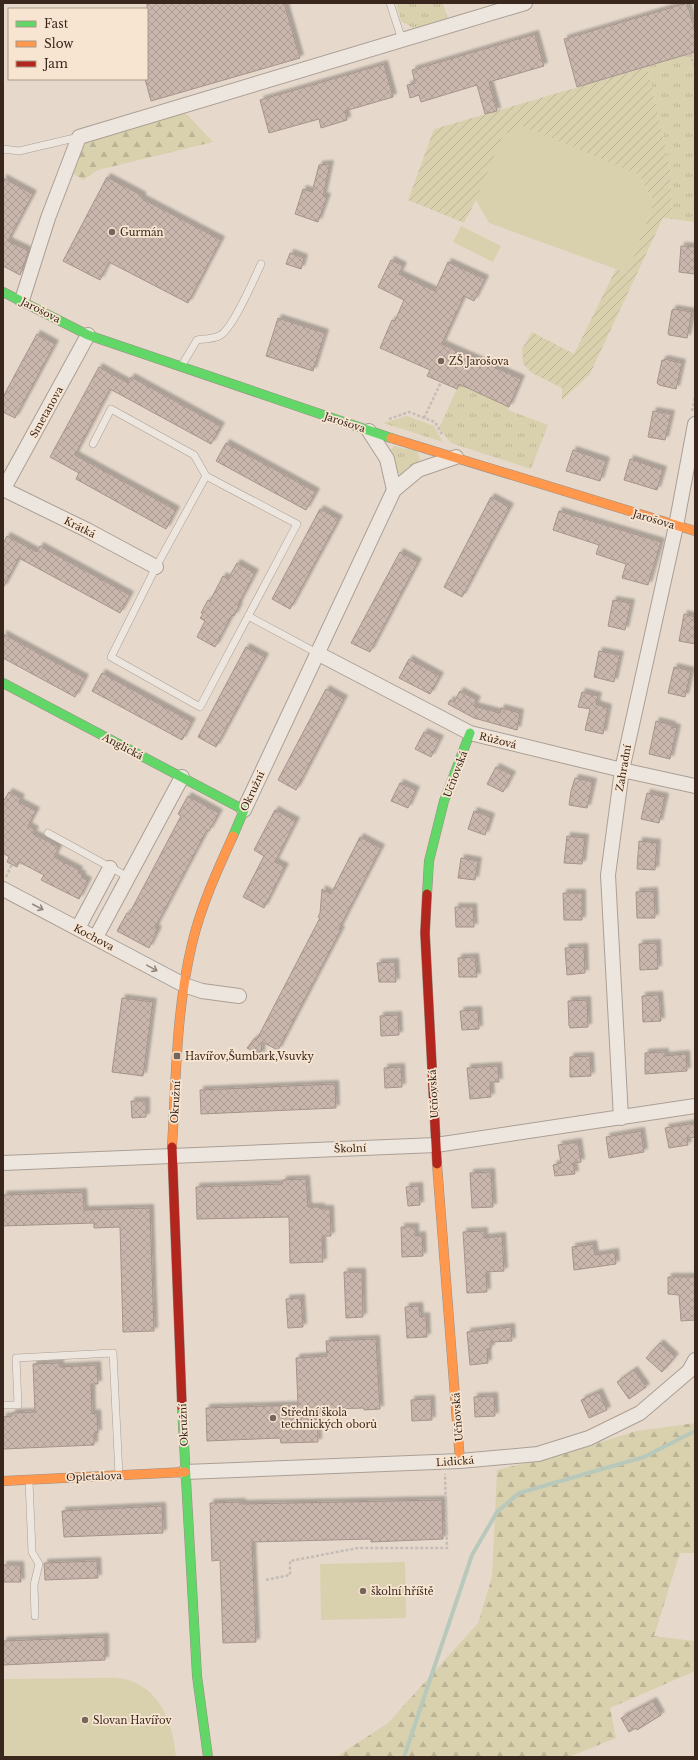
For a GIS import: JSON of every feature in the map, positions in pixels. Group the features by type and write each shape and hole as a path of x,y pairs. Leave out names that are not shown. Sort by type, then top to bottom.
{"street":[{"path":"22,300 48,218 79,136 524,3"},
{"name":"Jarošova","path":"3,292 22,300 88,334 180,367 369,430 676,526 695,530"},
{"name":"Smetanova","path":"3,489 88,334"},
{"name":"Zahradní","path":"621,1118 608,876 622,770 676,526 693,418"},
{"path":"369,430 387,459 394,490"},
{"name":"Okružní","path":"208,1757 197,1676 185,1472 171,1156 177,1056 184,986 192,944 207,893 244,810 394,490 418,470 456,457"},
{"name":"Krátká","path":"3,489 81,527 156,567"},
{"name":"Růžová","path":"317,653 470,733 695,786"},
{"name":"Anglická","path":"3,683 244,810"},
{"name":"Učňovská","path":"460,1461 436,1145 425,933 429,862 444,801 470,733"},
{"path":"96,937 182,777"},
{"path":"78,928 110,868"},
{"name":"Kochova","path":"3,889 96,937 184,986 202,991 239,996"},
{"name":"Školní","path":"3,1163 436,1145 695,1106"},
{"name":"Lidická","path":"185,1472 444,1462 538,1454 589,1438 640,1413 689,1371 695,1360"},
{"name":"Opletalova","path":"3,1481 185,1472"}],"lane":[{"path":"390,3 402,40"},
{"path":"3,148 19,151 79,136"},
{"path":"180,367 197,340 218,337 225,332 249,290 261,264"},
{"path":"93,444 111,409 194,455 206,476 297,524 200,707 111,657 156,567 206,476"},
{"path":"248,616 317,653"},
{"path":"48,833 128,877"},
{"path":"3,1405 18,1405 16,1358 114,1353 119,1475"},
{"path":"29,1479 32,1552 39,1564 34,1585 35,1616"}],"path":[{"path":"690,54 695,66"},
{"path":"424,418 441,382"},
{"path":"693,418 695,397"},
{"path":"382,421 409,412 435,422 445,439"},
{"path":"3,883 12,864"},
{"path":"266,1580 290,1575 290,1561 358,1548 448,1548 444,1462"}],"green space":[{"path":"396,3 443,3 448,20 413,28 401,21"},
{"path":"695,52 695,222 672,219 670,167 647,67"},
{"path":"647,67 670,167 672,219 663,218 590,374 562,400 562,388 532,373 523,364 522,349 532,332 574,354 616,269 627,273 654,202 638,174 476,200 464,223 408,200 434,129"},
{"path":"179,106 213,142 98,170 83,180 67,169 79,137"},
{"path":"522,126 638,174 654,202 627,273 489,223 476,200 503,135"},
{"path":"461,226 501,246 493,262 453,242"},
{"path":"459,384 509,407 508,410 548,425 531,469 451,443 439,428"},
{"path":"407,416 434,426 443,442 383,423"},
{"path":"394,446 417,451 420,459 417,464 401,474 395,472 390,451"},
{"path":"695,1423 695,1553 680,1553 654,1636 695,1641 695,1671 610,1708 616,1738 569,1757 336,1757 388,1723 478,1623 492,1577 497,1470 563,1454 636,1431"},
{"name":"školní hříště","path":"405,1562 406,1618 321,1620 320,1564"},
{"name":"Slovan Havířov","path":"116,1678 128,1680 139,1685 157,1700 169,1722 175,1745 176,1757 3,1757 3,1679"}],"building":[{"path":"147,3 284,3 300,58 151,101 145,80 148,80"},
{"path":"687,3 695,31 695,52 577,87 564,39"},
{"path":"535,34 544,66 489,82 497,111 485,114 477,85 421,102 419,95 410,98 407,85 415,83 412,70"},
{"path":"384,64 393,97 345,111 347,120 321,128 319,119 269,133 260,100"},
{"path":"330,164 323,196 327,197 318,222 295,214 303,189 312,192 319,165"},
{"path":"107,177 143,196 141,198 221,240 188,303 109,262 100,280 63,261"},
{"path":"3,178 33,194 8,241 29,251 20,275 3,266"},
{"path":"681,246 695,247 695,274 679,272"},
{"path":"290,253 304,258 301,269 286,264"},
{"path":"391,260 403,266 399,274 435,291 448,262 485,279 474,301 464,296 442,344 521,379 509,407 459,384 457,389 427,376 430,370 380,348 392,320 395,321 404,300 378,287"},
{"path":"672,310 692,312 687,338 669,335 668,333"},
{"path":"278,318 325,333 313,371 266,356"},
{"path":"37,334 55,344 15,418 3,412 3,397"},
{"path":"664,359 682,363 676,389 659,385 657,383 662,360 664,361"},
{"path":"99,367 128,383 131,377 221,426 211,444 110,389 75,455 176,510 166,529 76,479 79,473 50,457"},
{"path":"653,411 671,414 665,440 648,437"},
{"path":"226,443 316,492 306,510 216,461"},
{"path":"573,450 606,461 600,481 566,471"},
{"path":"630,459 663,470 657,490 624,480"},
{"path":"491,497 510,507 462,597 444,587"},
{"path":"320,509 339,519 290,609 272,599"},
{"path":"559,511 661,542 648,585 622,578 626,564 596,554 599,545 553,530"},
{"path":"7,536 37,552 40,546 130,595 120,613 19,558 3,588 3,544"},
{"path":"400,552 418,562 370,652 351,643"},
{"path":"237,563 255,573 238,605 239,606 234,616 232,615 215,647 197,637 205,621 200,618 203,614 201,613 208,600 210,601 223,576 228,579"},
{"path":"613,600 631,603 625,630 608,626"},
{"path":"684,614 695,617 695,644 679,641"},
{"path":"3,634 85,678 75,697 3,658"},
{"path":"246,647 265,657 216,747 198,737"},
{"path":"599,651 620,655 614,682 594,677"},
{"path":"409,659 440,676 430,694 399,678"},
{"path":"674,667 691,671 685,697 668,693"},
{"path":"102,673 192,722 182,740 92,691"},
{"path":"326,689 344,699 296,790 278,780"},
{"path":"460,691 477,700 474,706 500,713 501,708 520,713 517,730 474,718 448,704 450,700 454,702"},
{"path":"582,692 598,696 596,704 608,708 603,734 585,730 590,709 578,707"},
{"path":"656,721 672,725 672,727 677,728 670,759 649,754"},
{"path":"424,732 440,739 431,757 415,749"},
{"path":"496,767 512,775 503,792 487,784"},
{"path":"575,778 593,782 587,808 569,805"},
{"path":"400,783 416,790 408,808 391,801"},
{"path":"9,792 21,798 19,802 36,811 28,826 35,830 33,834 59,847 54,857 79,870 78,873 83,875 81,877 88,881 79,899 41,880 44,875 19,862 17,867 7,862 9,857 3,853 3,802"},
{"path":"647,793 665,797 659,823 641,819"},
{"path":"188,796 219,813 209,831 207,830 155,928 158,930 149,948 117,931 127,913 129,914 181,816 178,814"},
{"path":"275,810 296,821 275,862 285,867 264,908 243,897 264,856 254,850"},
{"path":"474,811 491,817 485,835 468,829"},
{"path":"567,836 585,838 582,864 564,863"},
{"path":"360,837 381,848 339,929 341,930 278,1050 262,1042 261,1055 247,1048 255,1038 257,1039 320,918 318,917 320,913 322,889 331,894"},
{"path":"639,841 657,843 655,870 637,869"},
{"path":"461,858 478,861 475,880 458,878"},
{"path":"654,891 655,918 637,918 636,892"},
{"path":"563,893 582,893 582,920 564,920"},
{"path":"455,907 473,907 474,927 456,927"},
{"path":"657,943 658,969 640,970 639,944"},
{"path":"584,947 585,973 567,975 565,948"},
{"path":"475,957 477,977 459,977 458,958"},
{"path":"395,962 396,982 379,982 377,963"},
{"path":"659,995 661,1021 643,1022 642,996"},
{"path":"122,998 153,1002 143,1076 112,1072"},
{"path":"587,1000 588,1027 570,1028 568,1001"},
{"path":"478,1010 479,1029 462,1030 460,1011"},
{"path":"398,1015 399,1035 381,1036 380,1016"},
{"path":"665,1052 665,1056 686,1054 687,1071 645,1074 645,1053"},
{"path":"590,1056 591,1076 570,1077 570,1057"},
{"path":"498,1066 499,1082 490,1082 491,1097 470,1099 467,1068"},
{"path":"401,1067 402,1087 385,1088 384,1068"},
{"path":"335,1084 336,1108 201,1114 200,1090"},
{"path":"131,1101 146,1101 146,1117 132,1118"},
{"path":"695,1123 695,1137 687,1138 688,1145 669,1148 665,1128"},
{"path":"641,1131 644,1152 609,1158 606,1137"},
{"path":"578,1142 581,1162 573,1163 575,1174 555,1176 553,1165 561,1163 558,1145"},
{"path":"491,1172 493,1207 472,1208 470,1173"},
{"path":"306,1179 308,1207 330,1209 331,1236 322,1236 323,1262 290,1263 289,1217 197,1219 196,1187 282,1184 283,1180"},
{"path":"419,1186 420,1205 408,1206 406,1187"},
{"path":"83,1192 84,1210 150,1208 154,1331 123,1332 120,1227 94,1228 94,1223 3,1226 3,1195"},
{"path":"401,1227 415,1227 415,1236 422,1235 423,1256 402,1257"},
{"path":"484,1231 484,1238 502,1236 504,1271 486,1272 487,1292 467,1293 463,1232"},
{"path":"593,1244 595,1255 615,1252 616,1264 574,1270 572,1247"},
{"path":"344,1272 362,1272 363,1317 346,1318"},
{"path":"668,1277 695,1277 695,1320 681,1321 679,1295 668,1294"},
{"path":"301,1298 303,1327 288,1328 286,1299"},
{"path":"419,1306 420,1317 426,1316 427,1337 407,1338 405,1307"},
{"path":"511,1327 512,1341 491,1342 491,1348 487,1349 488,1363 470,1365 467,1332"},
{"path":"376,1339 380,1409 330,1409 330,1412 317,1413 318,1442 281,1443 280,1438 207,1441 206,1408 298,1405 296,1358 327,1356 326,1341"},
{"path":"660,1343 675,1357 662,1372 646,1358"},
{"path":"60,1363 60,1367 97,1365 98,1384 91,1384 92,1414 97,1413 98,1433 94,1433 94,1445 3,1449 3,1417 12,1416 12,1413 35,1412 33,1364"},
{"path":"634,1370 646,1387 629,1399 617,1382"},
{"path":"599,1392 607,1410 589,1418 581,1400"},
{"path":"494,1396 495,1416 475,1417 474,1397"},
{"path":"431,1399 432,1420 412,1421 411,1400"},
{"path":"442,1500 443,1539 371,1542 371,1539 252,1542 256,1642 223,1643 220,1560 212,1561 210,1503 242,1502 242,1504"},
{"path":"162,1506 163,1533 64,1537 62,1511"},
{"path":"97,1561 98,1578 45,1580 44,1563"},
{"path":"3,1565 20,1565 21,1582 3,1582"},
{"path":"105,1637 105,1660 3,1665 3,1641"},
{"path":"653,1701 661,1715 637,1730 636,1728 629,1732 621,1718"}],"waterway":[{"path":"404,1757 472,1555 497,1512 519,1493 644,1457 695,1431"}],"traffic: fast":[{"path":"3,292 88,335 391,438"},
{"path":"3,683 244,810 233,836"},
{"path":"427,894 429,861 444,801 470,733"},
{"path":"182,1407 197,1676 208,1757"}],"traffic: slow":[{"path":"391,438 695,531"},
{"path":"172,1147 180,1020 187,969 192,944 205,902 233,836"},
{"path":"437,1164 460,1461"},
{"path":"3,1481 185,1472"}],"traffic: jam":[{"path":"427,894 425,933 437,1164"},
{"path":"172,1147 182,1407"}],"place":[{"name":"Gurmán","path":"112,232"},
{"name":"ZŠ Jarošova","path":"441,361"},
{"name":"Havířov,Šumbark,Vsuvky","path":"177,1056"},
{"name":"Střední škola technických oborů","path":"273,1418"},
{"name":"školní hříště","path":"363,1591"},
{"name":"Slovan Havířov","path":"85,1720"}]}
